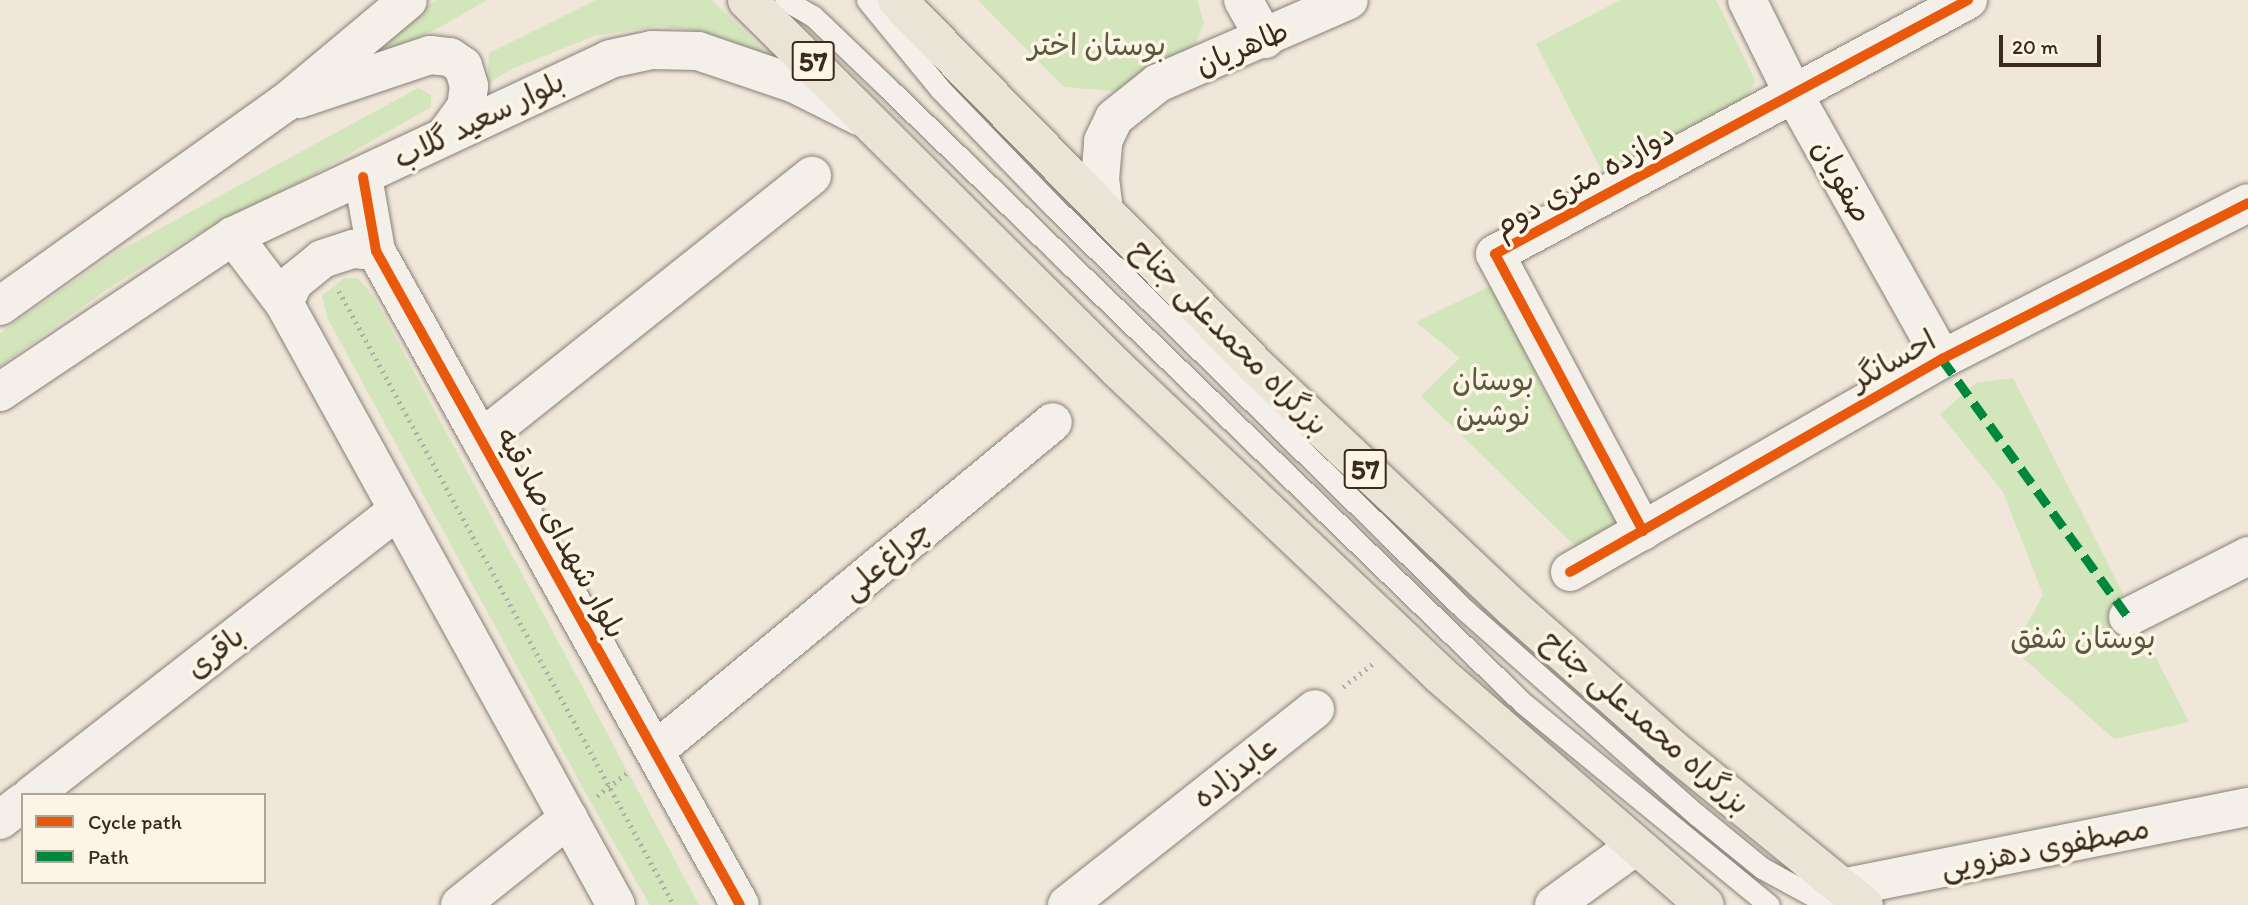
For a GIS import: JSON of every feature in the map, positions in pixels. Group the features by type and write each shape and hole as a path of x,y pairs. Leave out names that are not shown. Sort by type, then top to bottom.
{"highway":[{"name":"57","path":"747,0 876,125 1118,369 1403,639 1634,847 1705,905"},
{"name":"بزرگراه محمدعلی جناح","path":"897,0 1257,367 1514,609 1845,899"}],"street":[{"path":"0,306 285,103 408,0"},
{"path":"1243,0 1265,39"},
{"name":"طاهریان","path":"1104,211 1100,179 1103,141 1114,118 1158,83 1265,39 1349,0"},
{"name":"صفویان","path":"1747,0 1793,93 1942,359"},
{"name":"دوازده متری دوم","path":"1643,531 1495,254 1968,0"},
{"name":"بلوار سعید گلاب","path":"0,391 233,236 363,177 566,76 610,59 652,50 698,51 795,84 876,125"},
{"path":"285,103 430,55 450,57 463,66 469,86 466,107 446,135"},
{"path":"481,439 812,176"},
{"name":"بلوار شهدای صادقیه","path":"363,177 376,251 740,905"},
{"name":"احسانگر","path":"1570,572 1942,359 2248,203"},
{"path":"233,236 284,303 617,905"},
{"path":"284,303 295,282 322,259 353,249 376,251"},
{"name":"چراغ‌علی","path":"655,751 1053,422"},
{"name":"باقری","path":"35,793 398,510"},
{"path":"2129,617 2248,556"},
{"name":"عابدزاده","path":"1068,905 1315,709"},
{"path":"0,820 21,804"},
{"name":"مصطفوی دهزویی","path":"1845,899 2248,807"},
{"path":"460,905 569,818"},
{"path":"1554,905 1634,847"}],"lane":[{"path":"785,0 813,16 1523,704 1769,905"},
{"path":"867,0 940,89 1045,197 1464,609 1707,824 1762,868 1845,899"}],"path":[{"path":"322,259 607,788 674,905"},
{"path":"1315,709 1403,639"},
{"path":"569,818 655,751"}],"green space":[{"path":"436,0 487,0 442,26 308,88"},
{"path":"596,0 712,0 771,58 705,32 658,26 594,36 512,69 487,84 489,53"},
{"name":"بوستان اختر","path":"978,0 1197,0 1204,23 1195,45 1115,91 1064,87"},
{"path":"1620,0 1716,0 1755,80 1748,98 1604,175 1536,44"},
{"path":"418,88 431,95 431,107 302,181 191,237 106,290 0,366 0,333 117,252"},
{"path":"344,278 358,278 374,297 699,905 650,905 590,801 328,319 322,296"},
{"name":"بوستان نوشین","path":"1492,285 1552,407 1618,523 1578,549 1421,396 1460,358 1416,322"},
{"name":"بوستان شفق","path":"2013,378 2189,722 2114,739 2013,649 2043,595 2003,492 1940,414 1976,383"}],"marked path":[{"path":"1942,359 2128,617"}],"cycle path":[{"path":"1643,531 1495,254 1968,0"},
{"path":"363,177 376,251 740,905"},
{"path":"1570,572 1942,359 2248,203"}]}
